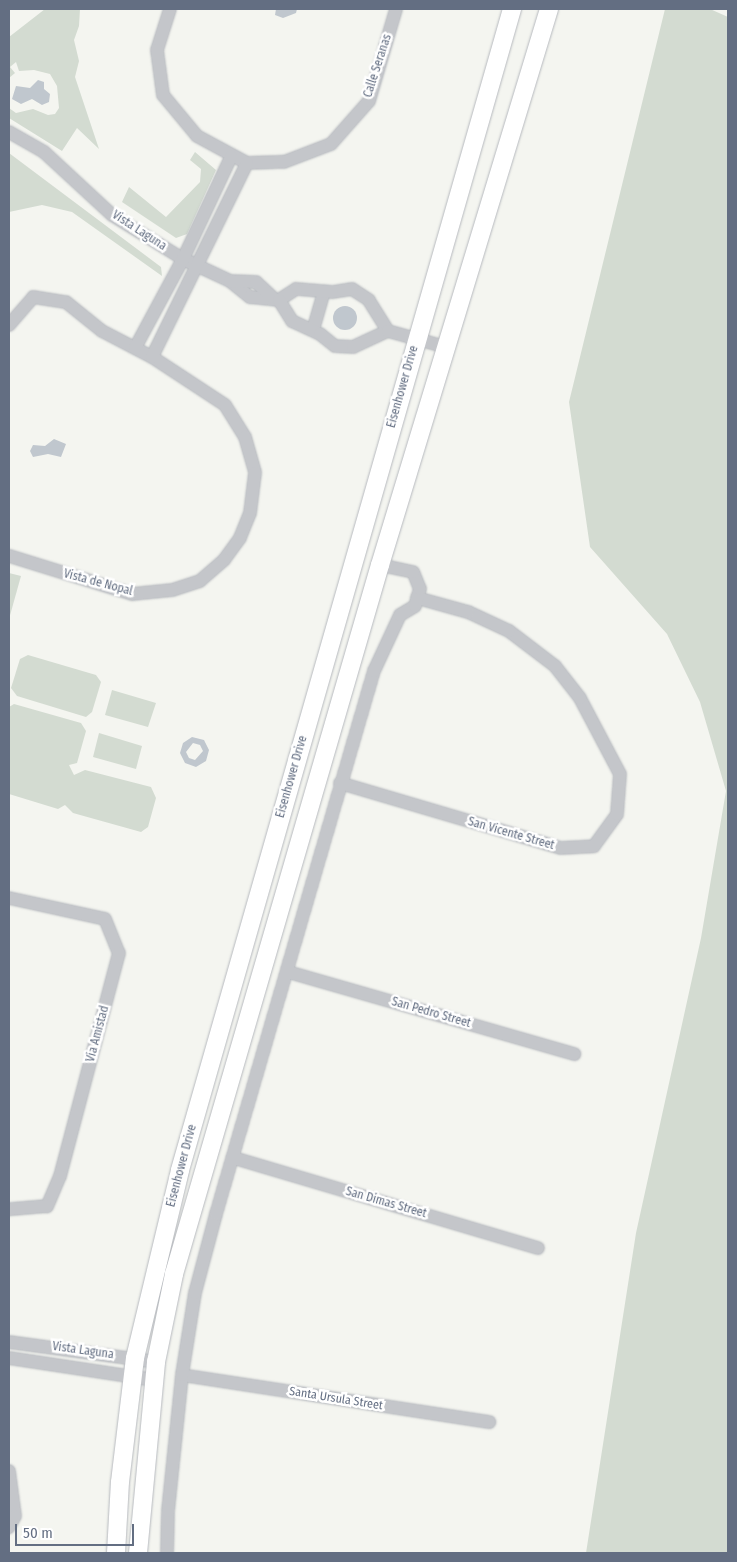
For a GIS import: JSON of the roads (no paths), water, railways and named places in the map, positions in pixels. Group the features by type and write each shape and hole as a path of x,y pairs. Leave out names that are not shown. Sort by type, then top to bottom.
{"main road":[{"name":"Eisenhower Drive","path":"116,1553 120,1482 135,1358 180,1170 512,9"},
{"name":"Eisenhower Drive","path":"138,1553 156,1362 179,1256 380,565 549,9"}],"street":[{"name":"Calle Seranas","path":"170,9 157,50 163,95 197,136 231,157 247,164 284,162 331,144 369,101 396,9"},
{"name":"Vista Laguna","path":"9,132 44,152 112,215 183,259 230,281 250,297 276,298"},
{"path":"135,348 183,259 231,157"},
{"path":"152,357 247,164"},
{"path":"388,331 353,347 335,346 313,330 292,321 276,298 296,289 324,292 342,289 361,293 388,331 446,347"},
{"path":"313,330 324,292"},
{"name":"Vista de Nopal","path":"9,324 33,297 66,302 102,331 152,357 225,405 245,438 254,473 250,514 240,538 224,560 200,581 172,590 132,594 9,556"},
{"path":"167,1553 168,1511 182,1375 195,1293 288,972 340,783 374,671 400,615 415,606 420,589 413,572 380,565"},
{"name":"San Vicente Street","path":"340,783 560,848 594,846 617,814 620,774 580,698 555,666 509,631 468,612 417,598"},
{"name":"Via Amistad","path":"9,898 105,919 120,953 60,1176 47,1206 9,1209"},
{"name":"San Pedro Street","path":"288,972 574,1054"},
{"name":"San Dimas Street","path":"234,1158 538,1248"},
{"name":"Vista Laguna","path":"9,1345 59,1348 156,1362"},
{"path":"56,1366 59,1348"},
{"name":"Vista Laguna","path":"9,1358 154,1380"},
{"name":"Santa Ursula Street","path":"182,1375 489,1422"},
{"path":"9,1471 15,1516 9,1527"}]}
